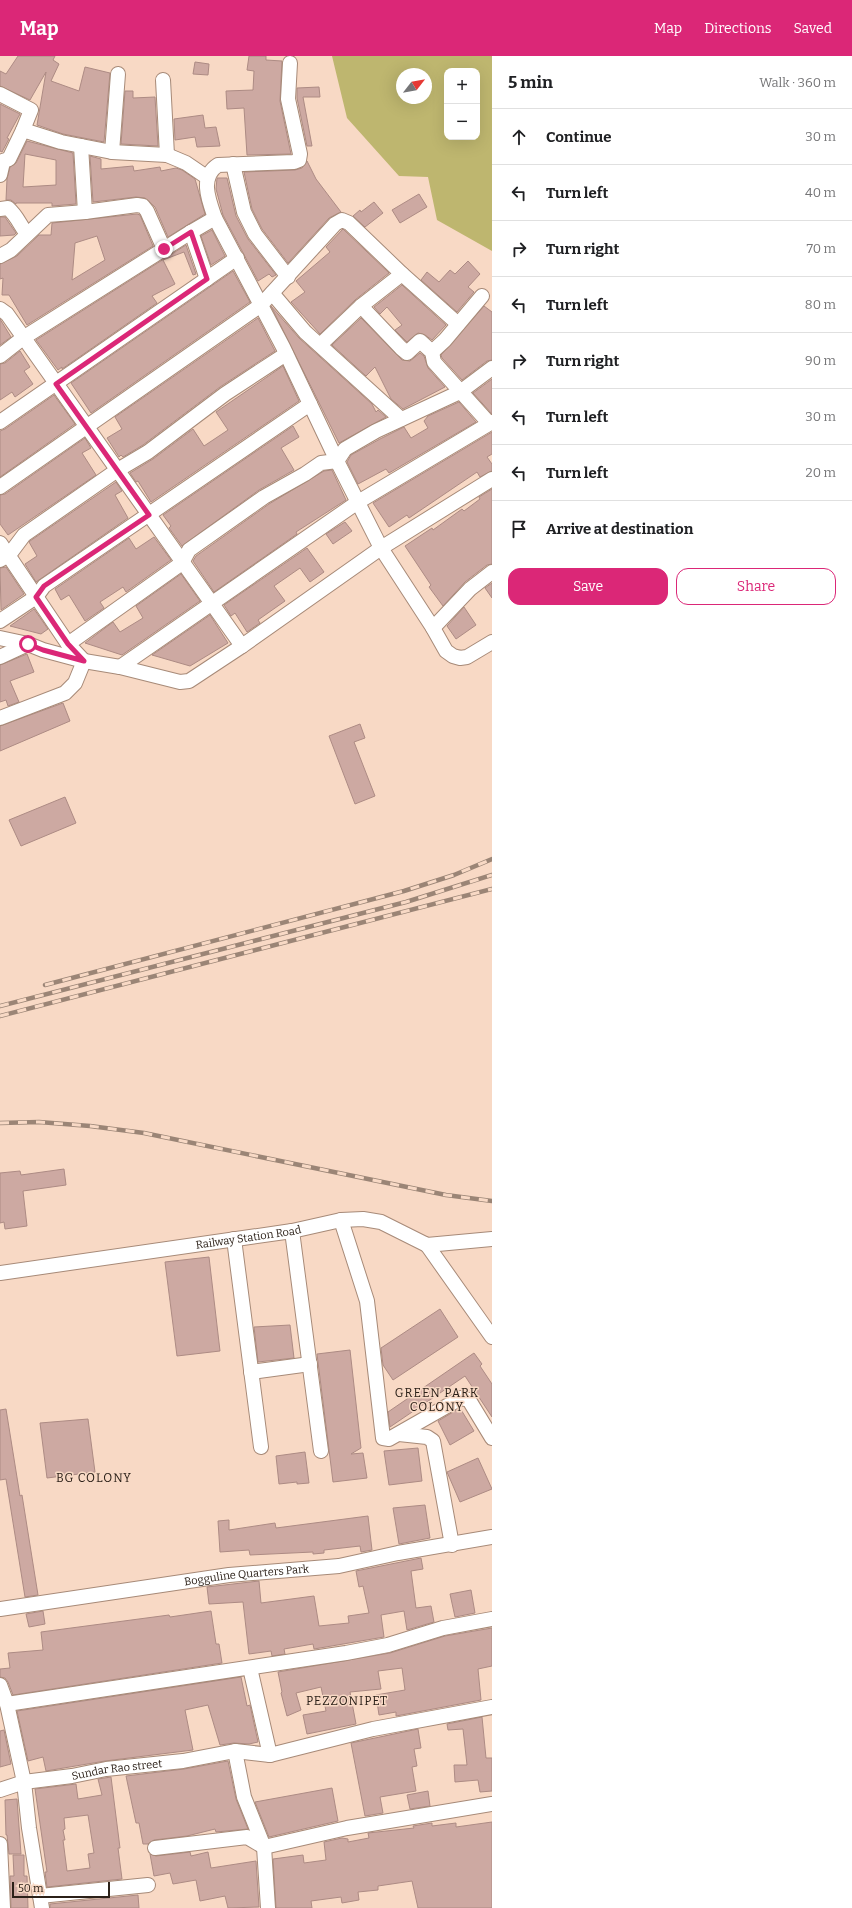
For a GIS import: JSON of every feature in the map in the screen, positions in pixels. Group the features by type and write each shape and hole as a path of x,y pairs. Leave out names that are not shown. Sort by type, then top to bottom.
{"street":[{"path":"290,63 288,99 300,154 299,160 294,162 233,164 218,166 213,169 208,178 207,188 215,218 286,354 337,461 382,548 434,628 446,651 453,656 460,658 467,657 492,642"},
{"path":"112,152 118,74"},
{"path":"163,80 167,154"},
{"path":"0,94 30,110 23,130 9,159 1,166"},
{"path":"23,130 61,142 112,152 167,154 186,163 208,178"},
{"path":"81,146 85,212"},
{"path":"233,164 244,212 255,234 288,277"},
{"path":"0,256 11,250 48,215 137,205 143,206 147,211 164,249"},
{"path":"0,209 8,208 17,216 20,225 27,234"},
{"path":"0,356 23,338 215,218"},
{"path":"0,487 261,305 335,224 342,220 349,223 402,274 458,324"},
{"path":"191,232 207,279"},
{"path":"0,422 237,258"},
{"path":"320,345 361,306 402,274"},
{"path":"272,293 305,332 401,419"},
{"path":"432,352 446,340 482,296"},
{"path":"120,667 358,502 490,422 460,392 434,362 432,352 420,341 407,353 361,306"},
{"path":"0,309 7,314 242,646"},
{"path":"4,558 24,535 116,470 148,452 225,394 286,354"},
{"path":"68,644 182,563 188,550 264,497 305,474 320,463 337,461 345,449 401,419 460,392 492,368"},
{"path":"0,621 36,597 44,586 310,404"},
{"path":"0,638 28,644 43,650 84,661 120,667 180,682 188,681 242,646 382,548 492,479"},
{"path":"0,543 4,558 36,597 68,644 84,661"},
{"path":"434,628 470,589 492,572"},
{"path":"0,657 28,644"},
{"path":"0,718 65,693 76,683 84,661"},
{"name":"Railway Station Road","path":"0,1273 292,1231 341,1220 363,1219 381,1222 427,1245"},
{"path":"341,1220 367,1301 382,1438 389,1439 399,1434 461,1398 469,1400 492,1438"},
{"path":"292,1231 321,1451"},
{"path":"234,1239 261,1447"},
{"path":"427,1245 492,1239"},
{"path":"427,1245 492,1336"},
{"path":"251,1372 310,1364"},
{"path":"399,1434 427,1437 433,1441 452,1544"},
{"name":"Bogguline Quarters Park","path":"0,1609 230,1575 339,1566 398,1553 492,1537"},
{"path":"6,1704 250,1668 388,1645 443,1628 492,1619"},
{"path":"250,1668 270,1755 374,1729 492,1707"},
{"path":"0,1685 6,1704 24,1782 29,1828 41,1902 148,1885"},
{"path":"235,1751 244,1797 264,1847 268,1908"},
{"name":"Sundar Rao street","path":"0,1790 24,1782 183,1761 235,1751 270,1755"},
{"path":"155,1848 247,1837 264,1847 347,1828 492,1804"},
{"path":"0,1844 3,1908"}],"shaded area":[{"path":"332,56 492,56 492,251 437,220 428,177 399,176 347,118"}],"building":[{"path":"18,56 55,56 53,60 59,64 51,81 79,91 85,67 110,73 104,142 63,134 37,125 46,72 30,100 0,86 0,71 6,74"},
{"path":"249,56 266,56 266,60 282,61 280,101 291,154 247,155 244,108 227,109 226,91 253,90 254,71 247,70"},
{"path":"195,62 209,64 208,75 193,74"},
{"path":"319,87 320,97 303,97 312,146 307,146 297,98 297,88"},
{"path":"125,91 133,91 133,98 155,97 158,146 121,144"},
{"path":"0,104 20,114 7,138 9,139 2,152 0,151"},
{"path":"203,115 205,128 216,127 220,146 197,147 195,137 175,140 174,119"},
{"path":"27,141 73,153 76,204 52,206 52,203 16,204 11,200 6,200 7,179 10,167 16,163","holes":["25,154 56,160 56,185 23,187"]},
{"path":"90,156 101,159 101,169 133,166 134,171 160,167 161,171 176,168 182,170 195,179 205,214 168,237 155,207 145,198 136,197 93,202"},
{"path":"307,161 316,179 341,212 329,218 288,263 262,229 252,209 244,172 295,170 302,168"},
{"path":"217,178 227,178 236,216 248,239 276,275 272,277 269,274 258,281 223,215 216,189"},
{"path":"419,194 427,207 400,223 392,210"},
{"path":"374,202 383,213 365,227 353,216"},
{"path":"137,214 140,215 153,246 27,325 9,295 2,295 3,278 0,279 0,264 17,256 39,235 51,235 52,223","holes":["97,236 105,260 72,280 75,243"]},
{"path":"0,217 5,217 16,233 14,235 0,236"},
{"path":"343,229 389,273 355,300 320,334 291,302 305,292 296,281 330,252 326,247"},
{"path":"212,230 225,256 211,265 201,236"},
{"path":"186,245 196,274 193,275 184,252 163,260 175,284 152,296 157,303 62,369 62,367 58,370 36,340"},
{"path":"468,261 480,274 468,287 474,292 457,312 421,280 427,272 439,282 450,270 455,274"},
{"path":"233,271 250,302 91,413 71,383"},
{"path":"402,285 446,325 432,340 425,335 418,333 407,342 395,330 402,325 387,307 380,314 374,307"},
{"path":"271,306 299,338 372,404 376,412 378,410 386,417 339,443"},
{"path":"484,306 492,312 492,360 487,361 462,380 441,355"},
{"path":"258,318 275,351 220,387 143,445 123,457 121,455 119,457 107,438 122,429 115,417"},
{"path":"361,318 402,360 410,361 420,353 424,356 428,368 445,387 403,409 391,399 375,367 366,376 332,345"},
{"path":"0,319 11,337 0,345"},
{"path":"20,351 30,367 24,371 33,384 15,397 12,392 0,400 0,364 5,363"},
{"path":"283,366 299,401 151,502 138,481 136,482 130,473 153,459 193,429 204,446 228,430 216,412"},
{"path":"492,379 492,414 473,393"},
{"path":"54,395 75,424 0,477 0,431"},
{"path":"459,402 476,422 389,473 386,469 358,484 347,462 351,455 404,427 411,438 428,428 424,421 428,416"},
{"path":"293,426 299,437 281,448 294,470 259,490 182,546 169,528 171,526 163,515"},
{"path":"492,432 492,454 487,457 492,464 492,471 480,477 477,472 409,518 407,515 389,527 373,503"},
{"path":"85,438 91,448 82,453 96,475 8,535 0,524 0,495 5,494"},
{"path":"332,470 346,500 296,532 297,534 214,592 193,561 196,556 269,504 324,471"},
{"path":"116,482 122,491 115,495 128,518 36,582 25,564 37,556 29,542"},
{"path":"492,489 492,564 487,565 465,582 443,606 429,587 431,585 405,546 432,528 433,530 462,509 464,511 480,499 479,497"},
{"path":"345,522 352,531 333,544 326,534"},
{"path":"154,537 171,560 126,592 123,587 100,602 104,608 85,621 69,595 61,600 55,589 129,538 136,549"},
{"path":"307,548 324,572 310,582 300,568 274,586 285,601 258,620 260,623 247,632 235,613 231,616 224,605"},
{"path":"6,567 24,594 1,610 0,568"},
{"path":"181,574 200,601 122,655 85,643 113,622 120,632 143,618 136,606"},
{"path":"492,583 492,598 485,588"},
{"path":"464,607 476,625 456,639 447,626"},
{"path":"34,609 48,629 41,634 10,626"},
{"path":"210,615 228,643 190,666 152,655"},
{"path":"27,654 34,672 10,681 19,702 8,706 6,700 0,702 0,665"},
{"path":"63,703 70,721 0,751 0,726"},
{"path":"360,724 365,738 354,742 375,796 355,804 329,736"},
{"path":"65,797 76,823 21,846 9,820"},
{"path":"64,1169 66,1185 23,1191 27,1226 5,1229 4,1222 0,1223 0,1173 20,1171 21,1175"},
{"path":"209,1257 220,1351 177,1356 165,1262"},
{"path":"440,1309 458,1337 393,1380 383,1365 381,1348"},
{"path":"290,1325 294,1358 258,1362 254,1327"},
{"path":"350,1350 361,1448 351,1454 363,1453 367,1478 333,1482 317,1354"},
{"path":"474,1353 482,1364 480,1366 492,1384 492,1417 465,1376 390,1427 388,1412"},
{"path":"460,1408 474,1431 450,1445 438,1421"},
{"path":"6,1409 38,1595 25,1597 6,1479 0,1480 0,1410"},
{"path":"88,1419 95,1472 47,1478 40,1423"},
{"path":"418,1448 422,1481 389,1485 384,1451"},
{"path":"305,1452 309,1483 297,1484 297,1482 279,1484 276,1456"},
{"path":"478,1458 492,1489 460,1502 447,1472"},
{"path":"425,1505 430,1538 399,1544 393,1508"},
{"path":"368,1516 372,1550 361,1552 360,1546 324,1550 324,1553 313,1554 313,1552 250,1555 249,1550 220,1552 218,1521 229,1520 229,1530 275,1523 276,1528"},
{"path":"421,1558 423,1569 411,1571 416,1608 431,1606 434,1622 407,1630 404,1611 381,1615 384,1637 314,1649 313,1644 284,1649 285,1654 272,1656 271,1651 249,1654 243,1602 209,1604 207,1587 259,1581 261,1603 314,1596 319,1626 349,1623 348,1616 369,1613 363,1586 359,1587 356,1571"},
{"path":"471,1590 475,1613 455,1617 450,1594"},
{"path":"43,1611 45,1624 29,1627 26,1614"},
{"path":"211,1611 216,1644 219,1644 222,1663 13,1695 8,1682 5,1678 0,1677 0,1669 10,1668 8,1653 43,1650 41,1632"},
{"path":"492,1628 492,1666 478,1669 481,1700 396,1716 396,1712 379,1715 376,1695 405,1690 402,1668 378,1671 381,1689 350,1692 356,1724 307,1734 303,1715 326,1711 321,1687 296,1693 301,1710 287,1716 281,1693 278,1672 390,1653 445,1636"},
{"path":"241,1677 247,1706 250,1705 258,1742 249,1744 234,1743 220,1745 208,1705 185,1710 193,1750 105,1761 46,1771 43,1757 28,1761 17,1711"},
{"path":"482,1717 486,1758 492,1758 492,1791 480,1792 478,1780 455,1782 454,1765 467,1765 463,1729 448,1730 447,1724"},
{"path":"418,1729 421,1748 414,1749 417,1766 412,1767 416,1791 380,1797 383,1813 365,1816 351,1743"},
{"path":"4,1730 11,1764 0,1767 0,1731"},
{"path":"228,1761 236,1799 248,1829 216,1832 215,1829 187,1836 154,1840 148,1844 143,1844 139,1823 136,1823 126,1776 184,1769"},
{"path":"111,1777 120,1848 118,1848 122,1879 47,1887 45,1872 47,1872 35,1789 76,1784 78,1799 102,1795 98,1779","holes":["88,1815 94,1853 88,1854 90,1868 67,1871 63,1840 65,1840 63,1830 65,1829 64,1818"]},
{"path":"332,1788 338,1821 269,1837 255,1802"},
{"path":"428,1791 430,1806 410,1809 407,1795"},
{"path":"17,1799 21,1854 9,1854 6,1835 5,1800"},
{"path":"492,1822 492,1908 418,1908 412,1881 378,1886 378,1890 358,1892 359,1900 342,1903 341,1897 311,1901 312,1908 276,1908 273,1859 303,1855 304,1863 326,1860 324,1842 342,1838 348,1839 348,1842 369,1838 368,1833 414,1828 413,1826 432,1823 432,1826 456,1823 456,1827"},
{"path":"190,1852 191,1856 208,1852 211,1868 256,1861 259,1907 228,1908 225,1896 200,1901 196,1880 173,1884 170,1873 154,1876 150,1854 156,1856"},
{"path":"13,1855 24,1855 24,1876 27,1876 28,1908 11,1908 10,1876 14,1876"},
{"path":"138,1895 139,1908 50,1908 50,1904"}],"railway":[{"path":"45,985 404,891 454,875 492,859"},
{"path":"0,1006 406,902 492,875"},
{"path":"0,1016 492,889"},
{"path":"0,1123 39,1122 90,1126 144,1133 446,1195 492,1201"}],"district":[{"name":"GREEN PARK COLONY","path":"437,1400"},
{"name":"BG COLONY","path":"94,1478"},
{"name":"PEZZONIPET","path":"347,1701"}],"route":[{"path":"28,644 43,650 84,661 68,644 36,597 44,586 149,515 56,384 207,279 191,232 164,249"}]}
